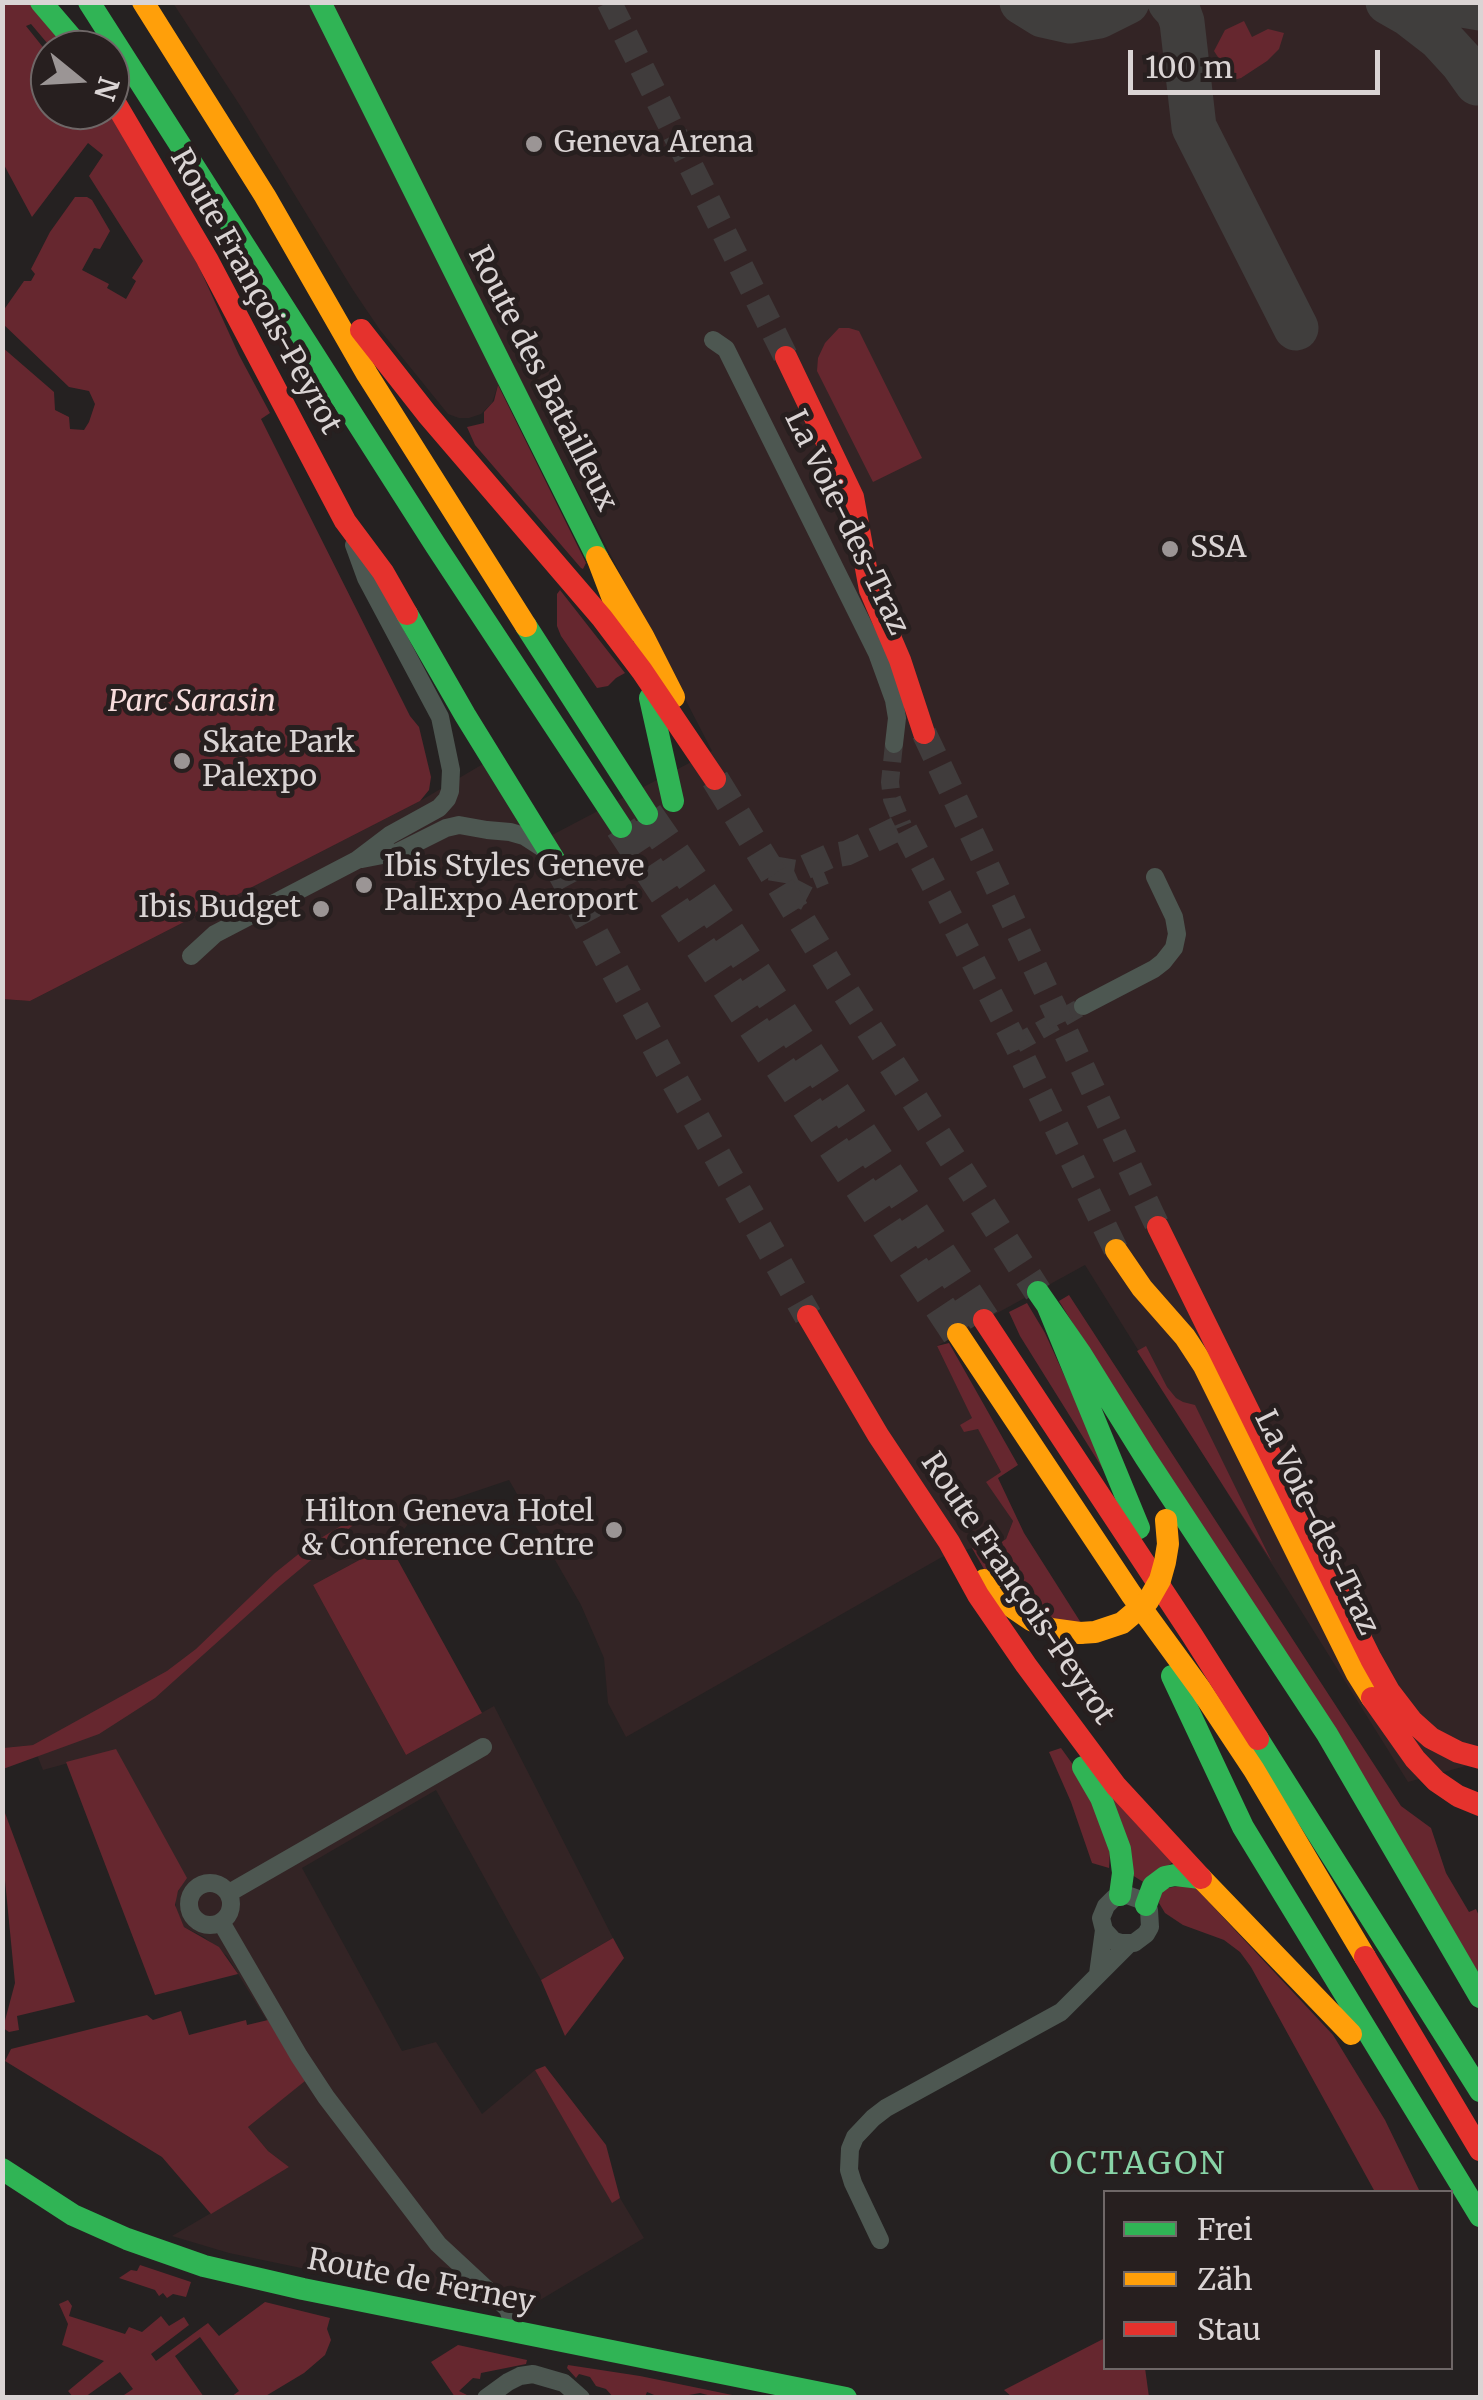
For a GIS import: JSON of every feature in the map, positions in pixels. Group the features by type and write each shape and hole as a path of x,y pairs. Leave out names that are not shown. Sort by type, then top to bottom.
{"main road":[{"path":"41,2 65,30"},
{"path":"54,2 70,30"},
{"path":"89,2 621,827"},
{"path":"143,2 265,196 366,374 648,814"},
{"name":"Route des Batailleux","path":"320,2 597,557 643,636 715,779 642,671"},
{"name":"Route François-Peyrot","path":"130,128 207,258 345,521 383,572 552,856"},
{"path":"265,196 378,353 602,618 642,671"},
{"path":"786,357 853,497 870,590 904,670 924,733"},
{"path":"597,557 642,671 672,801"},
{"path":"1158,1227 1390,1691 1422,1732 1450,1749 1480,1758"},
{"name":"La Voie-des-Traz","path":"1116,1250 1142,1288 1195,1350 1357,1674 1382,1716 1436,1780 1458,1796 1480,1805"},
{"path":"1192,1634 1131,1511 1042,1299 1328,1734 1480,1998"},
{"name":"Route François-Peyrot","path":"808,1316 978,1595 1116,1786 1398,2085"},
{"path":"984,1320 1192,1634 1480,2091"},
{"path":"958,1334 1254,1770 1480,2150"},
{"path":"949,1542 994,1592 1022,1616 1052,1630 1080,1634 1122,1623 1148,1601 1160,1580 1168,1544 1166,1520 1145,1457"},
{"path":"1144,1613 1244,1827 1480,2216"},
{"path":"1026,1665 1101,1798 1122,1861 1120,1896"},
{"path":"1146,1905 1153,1886 1170,1875 1201,1878"},
{"name":"Route de Ferney","path":"2,2169 73,2215 204,2266 846,2398"}],"street":[{"name":"La Voie-des-Traz","path":"713,340 726,349 877,653 894,700 894,744"},
{"name":"Route François-Peyrot","path":"191,956 215,934 357,860 390,834 439,808 447,799 451,779 440,717 366,578 345,521"},
{"name":"Route François-Peyrot","path":"357,860 398,852 459,825 524,836 552,856"},
{"path":"1082,1006 1154,969 1174,948 1174,916 1155,877"},
{"path":"229,1894 483,1747"},
{"path":"213,1882 229,1894 230,1912 221,1922 210,1926 197,1921 190,1910 190,1895 201,1884 213,1882"},
{"path":"880,2240 849,2170 850,2148 856,2138 886,2108 1062,2012 1128,1944 1140,1940 1150,1927 1146,1905 1135,1896 1120,1896 1103,1911 1098,1974"},
{"path":"221,1922 326,2098 438,2244 508,2309 509,2330"},
{"path":"1104,1930 1114,1941 1128,1944"},
{"path":"486,2398 508,2382 533,2374 564,2383 581,2398"}],"shaded area":[{"path":"173,3 1480,3 1480,1762 1408,1782 1085,1265 937,1346 973,1419 963,1431 978,1428 1001,1472 987,1482 1013,1521 1006,1539 989,1549 972,1548 942,1557 626,1737 608,1703 604,1658 581,1605 509,1480 411,1517 389,1544 313,1585 406,1755 494,1706 613,1938 541,1980 436,1790 302,1868 402,2051 436,2042 482,2114 535,2070 612,2202 620,2198 644,2238 525,2309 301,2268 172,2236 289,2167 268,2151 248,2127 304,2081 227,1956 184,1927 176,1910 181,1886 116,1750 43,1770 33,1745 3,1748 2,999 30,1001 420,801 483,764 535,844 712,751 516,372 498,385 492,403 481,414 459,418 448,414 353,290"}],"green space":[{"name":"Parc Sarasin","path":"3,3 33,3 54,30 26,26 30,31 30,130 120,130 199,267 270,413 261,419 419,727 431,777 429,790 420,801 30,1001 2,999 2,347 54,392 55,410 69,417 70,429 84,430 95,404 89,391 69,387 3,324 3,311 24,281 31,281 35,274 31,269 50,232 75,197 92,200 110,231 100,249 94,248 82,270 109,284 107,288 126,299 136,281 132,278 143,261 89,176 103,155 88,143 32,217 3,163"},
{"path":"1244,21 1252,37 1268,29 1284,33 1279,49 1267,61 1233,80 1214,51 1225,30"},
{"path":"839,328 859,331 922,458 873,482 817,371 825,343"},
{"path":"498,385 586,563 583,569 475,445 467,427 484,423 484,412 494,401"},
{"path":"560,590 625,673 608,686 597,688 561,636 557,626"},
{"path":"1069,1295 1401,1806 1431,1828 1446,1873 1469,1912 1476,1909 1480,1918 1480,1975 1059,1301"},
{"path":"1027,1303 1045,1333 1116,1490 1020,1336 1009,1312"},
{"path":"949,1343 1018,1465 998,1478 1024,1533 1083,1626 1054,1623 984,1569 972,1548 989,1549 1006,1539 1013,1521 986,1482 1001,1472 978,1429 964,1432 960,1425 972,1418 937,1346"},
{"path":"1146,1346 1176,1398 1195,1405 1272,1562 1137,1351"},
{"path":"379,1503 382,1509 352,1526 281,1585 155,1698 99,1734 3,1769 3,1748 33,1745 167,1671 311,1544"},
{"path":"389,1544 482,1713 406,1755 313,1585"},
{"path":"1061,1748 1089,1787 1111,1833 1109,1868 1092,1863 1049,1752"},
{"path":"116,1749 187,1878 175,1905 184,1927 219,1947 238,1974 155,1995 66,1762"},
{"path":"1106,1787 1173,1862 1145,1883 1127,1872"},
{"path":"5,1813 75,2002 17,2016 19,2030 9,2032 3,2028 15,1983 3,1860"},
{"path":"1192,1884 1333,2035 1385,2120 1419,2190 1374,2190 1251,1967 1224,1940 1183,1925 1165,1913 1159,1903 1161,1889"},
{"path":"613,1938 624,1958 565,2036 541,1980"},
{"path":"181,2011 189,2035 246,2020 247,2025 268,2020 305,2081 248,2127 268,2151 289,2167 211,2214 162,2157 5,2061 11,2049 147,2015 153,2020"},
{"path":"545,2066 606,2145 620,2198 612,2203 535,2070"},
{"path":"140,2265 191,2282 186,2297 173,2294 167,2298 163,2293 159,2296 155,2290 119,2278 131,2270 137,2271"},
{"path":"68,2300 72,2306 69,2316 125,2334 129,2327 142,2332 161,2316 169,2326 184,2317 189,2325 151,2354 156,2361 208,2323 219,2336 265,2302 330,2318 327,2329 331,2340 325,2355 304,2373 264,2397 231,2397 239,2391 200,2337 175,2356 204,2397 121,2397 133,2389 120,2372 85,2397 73,2397 68,2391 104,2361 62,2345 68,2324 59,2304"},
{"path":"1103,2339 1103,2370 1145,2370 1149,2397 1012,2397 1004,2390"},
{"path":"458,2345 527,2360 526,2364 481,2373 480,2379 473,2378 459,2391 471,2397 455,2397 431,2362"},
{"path":"568,2365 742,2397 700,2393 659,2397 647,2392 645,2397 613,2397 590,2377 579,2374 576,2378"}],"taxiway":[{"path":"1022,2 1043,15 1070,21 1099,16 1127,2"},
{"path":"1170,2 1182,22 1194,127 1296,328"},
{"path":"1388,2 1440,38 1477,83"},
{"path":"1445,2 1480,8"}],"tunnel":[{"path":"609,2 786,357"},
{"path":"924,733 1158,1227"},
{"path":"894,744 890,782 903,826"},
{"path":"715,779 839,982 1038,1292"},
{"path":"647,814 984,1320"},
{"path":"770,868 794,872 847,853 903,826 1016,1044 1116,1250"},
{"path":"621,827 958,1334"},
{"path":"555,861 808,1316"},
{"path":"790,904 802,881 824,872"},
{"path":"1016,1044 1083,1006"}],"traffic: fast":[{"path":"41,2 65,30"},
{"path":"89,2 436,546 621,827"},
{"path":"320,2 598,559"},
{"path":"407,614 555,861"},
{"path":"526,626 647,814"},
{"path":"650,698 673,801"},
{"path":"1038,1292 1327,1734 1480,1997"},
{"path":"1048,1307 1139,1528"},
{"path":"1172,1676 1243,1827 1480,2216"},
{"path":"1258,1739 1480,2091"},
{"path":"1083,1767 1101,1798 1120,1849 1120,1895"},
{"path":"1146,1905 1153,1886 1165,1877 1201,1878"},
{"path":"2,2169 73,2215 204,2266 846,2398"}],"traffic: slow":[{"path":"143,2 265,196 367,374 526,626"},
{"path":"597,557 626,633"},
{"path":"598,559 674,697"},
{"path":"1116,1250 1204,1366 1372,1698"},
{"path":"958,1334 1254,1770 1365,1957"},
{"path":"1080,1633 1122,1623 1148,1601 1165,1562 1166,1520"},
{"path":"984,1580 1006,1603 1031,1620 1051,1629 1080,1633"},
{"path":"1201,1878 1351,2034"}],"traffic: jam":[{"path":"130,128 207,259 345,521 383,572 407,614"},
{"path":"361,330 427,414 602,618 715,779"},
{"path":"786,357 853,497 870,590 900,660 924,733"},
{"path":"1158,1227 1389,1691 1431,1738 1480,1758"},
{"path":"808,1316 878,1435 1026,1665 1116,1786 1201,1878"},
{"path":"984,1320 1258,1739"},
{"path":"1372,1698 1415,1759 1436,1781 1480,1805"},
{"path":"1365,1957 1480,2150"}],"place":[{"name":"Geneva Arena","path":"534,144"},
{"name":"SSA","path":"1170,549"},
{"name":"Skate Park Palexpo","path":"182,761"},
{"name":"Ibis Styles Geneve PalExpo Aeroport","path":"364,885"},
{"name":"Ibis Budget","path":"321,909"},
{"name":"Hilton Geneva Hotel & Conference Centre","path":"614,1530"}],"district":[{"name":"OCTAGON","path":"1138,2165"}]}
